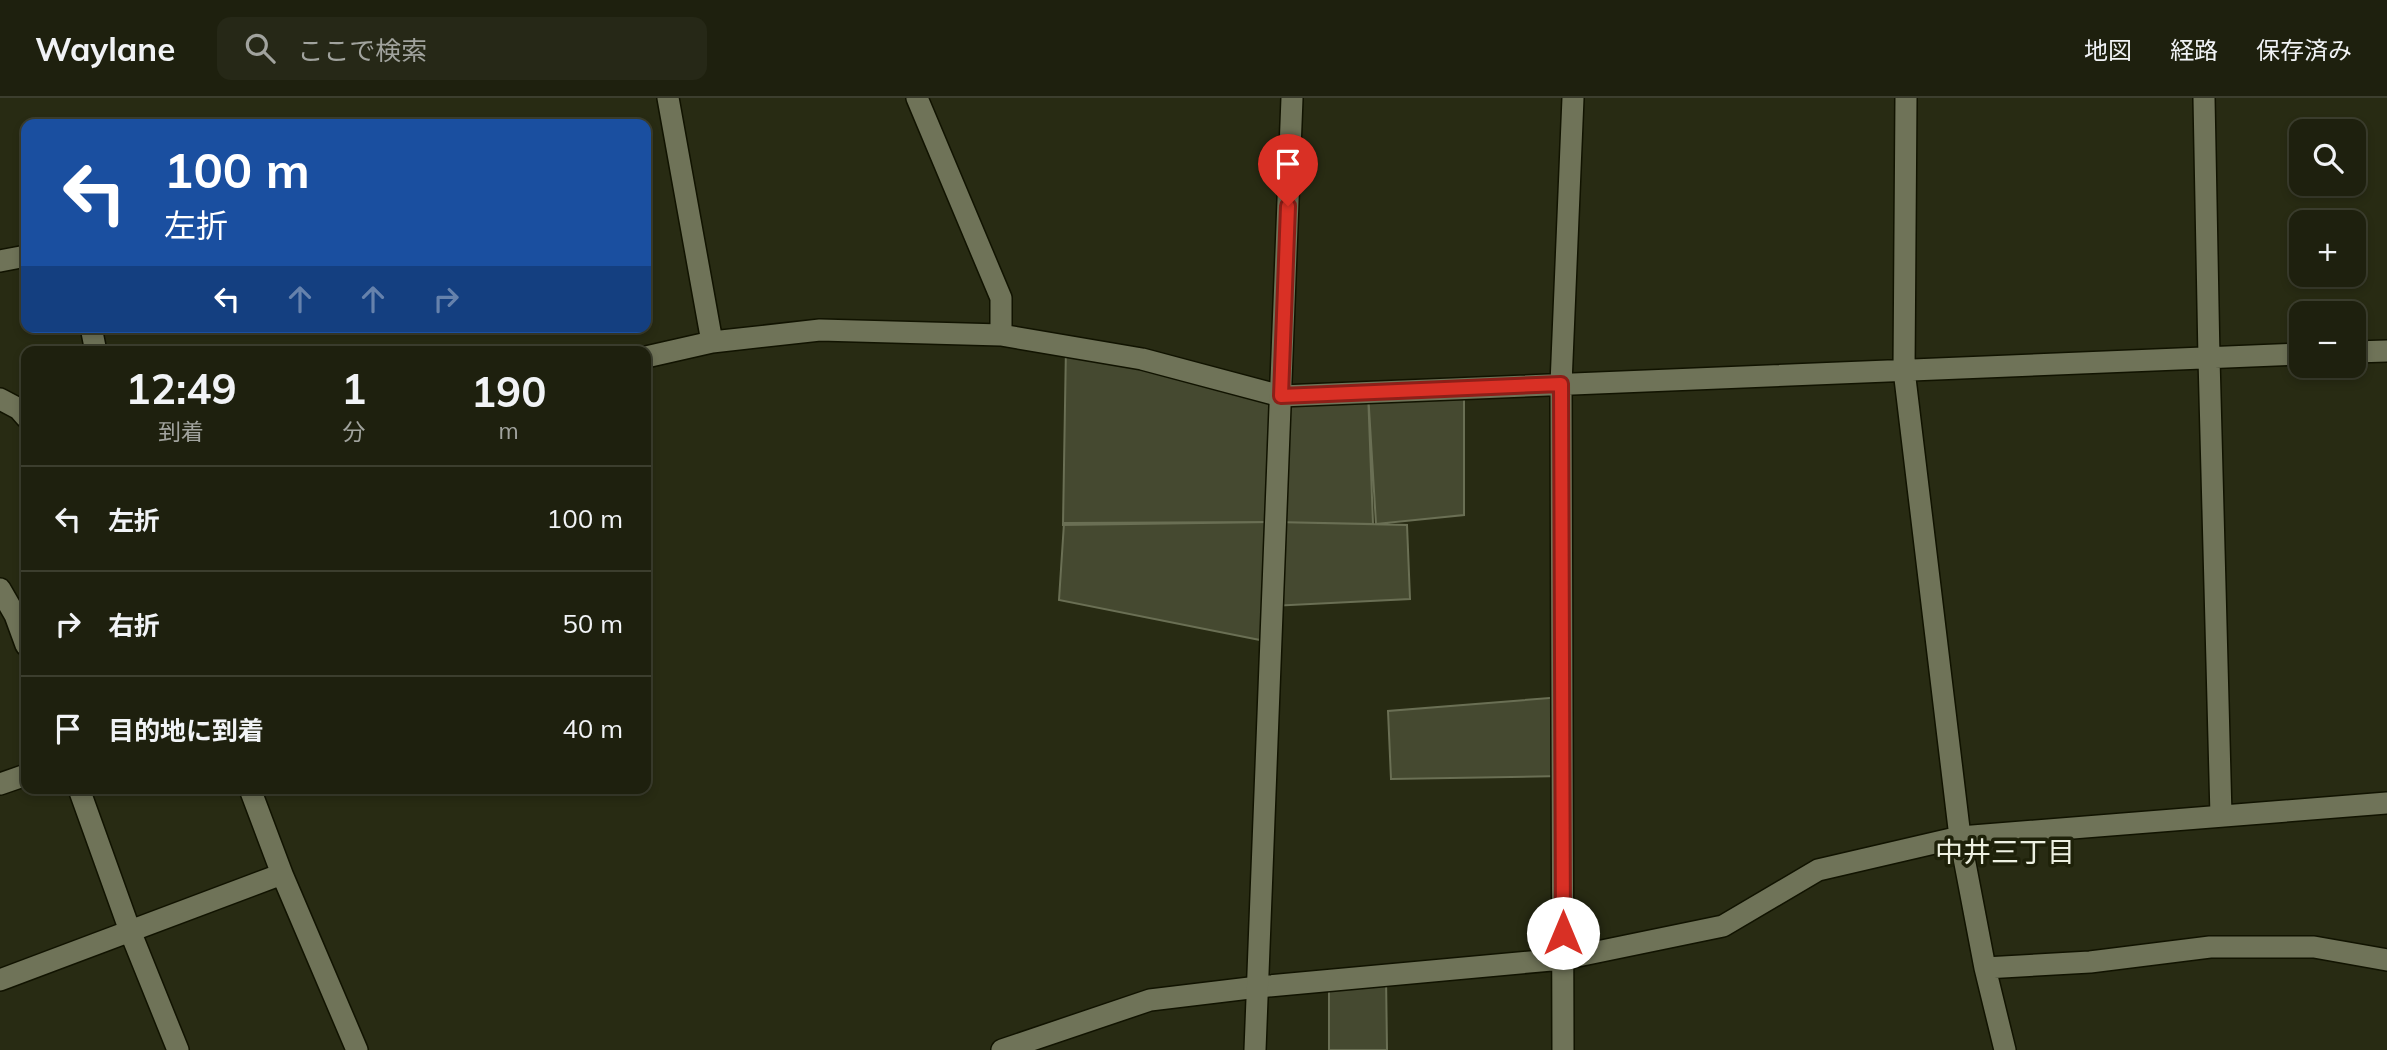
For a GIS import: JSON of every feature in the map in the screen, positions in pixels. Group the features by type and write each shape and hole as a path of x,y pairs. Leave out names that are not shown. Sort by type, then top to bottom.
{"street":[{"path":"668,98 712,342"},
{"path":"917,98 1002,298 1001,335"},
{"path":"1255,1050 1292,98"},
{"path":"1563,1050 1561,384 1573,98"},
{"path":"1906,98 1905,370 1960,837 1985,968 2005,1050"},
{"path":"2204,98 2208,358 2221,816"},
{"path":"0,261 21,257"},
{"path":"651,356 712,342 820,330 1001,335 1142,359 1281,396 2289,355"},
{"path":"2366,352 2387,351"},
{"path":"0,399 21,411"},
{"path":"0,589 16,615 21,630"},
{"path":"0,784 21,777"},
{"path":"81,794 130,931 178,1050"},
{"path":"252,794 282,874 357,1050"},
{"path":"1002,1050 1150,1000 1258,987 1563,959 1723,926 1818,870 1960,837 2387,803"},
{"path":"0,980 282,874"},
{"path":"1985,968 2090,962 2210,947 2314,947 2387,960"}],"building":[{"path":"1066,346 1281,396 1275,522 1063,525"},
{"path":"1464,388 1464,515 1376,524 1368,392"},
{"path":"1368,392 1373,524 1275,522 1281,396"},
{"path":"1275,522 1407,525 1410,599 1271,606"},
{"path":"1275,522 1270,642 1059,600 1064,523"},
{"path":"1562,697 1562,776 1391,779 1388,711"},
{"path":"1386,975 1387,1050 1329,1050 1329,981"}],"district":[{"name":"中井三丁目","path":"2005,852"}],"route":[{"path":"1288,206 1281,396 1561,384 1563,933"}]}
